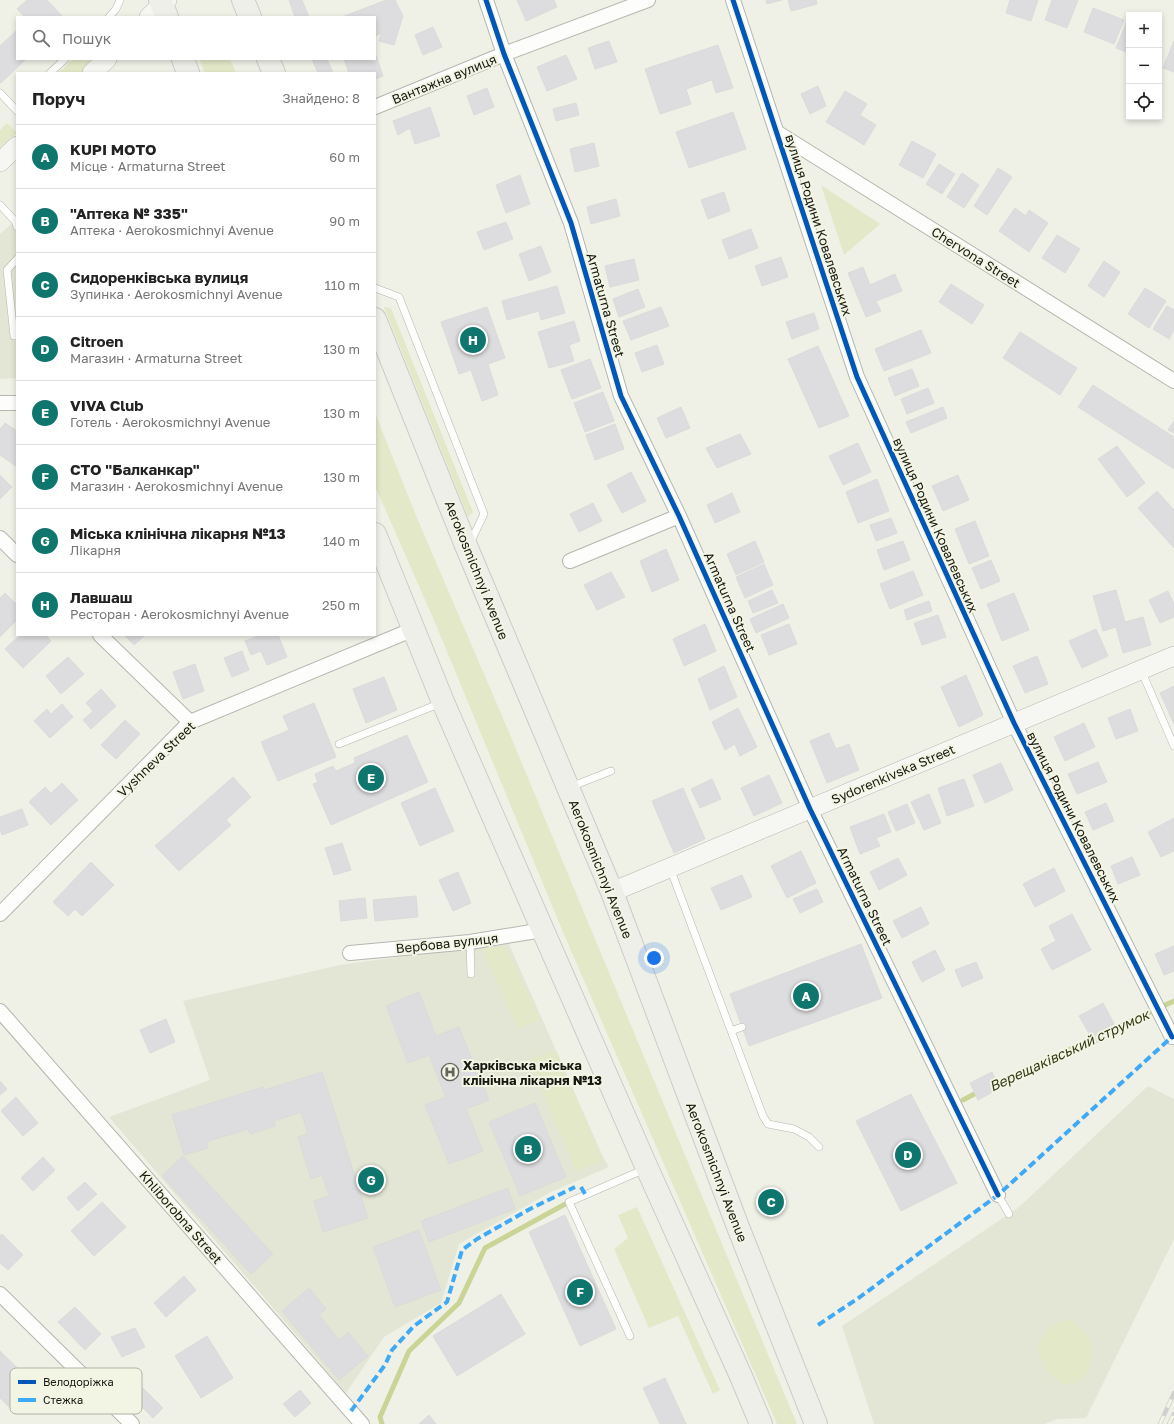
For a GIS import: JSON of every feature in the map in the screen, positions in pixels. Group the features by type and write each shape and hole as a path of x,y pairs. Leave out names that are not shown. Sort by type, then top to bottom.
{"main road":[{"path":"243,0 250,16"},
{"path":"93,72 106,60"},
{"path":"183,60 188,72"},
{"path":"268,60 274,72"},
{"path":"0,162 16,147"},
{"name":"Aerokosmichnyi Avenue","path":"376,321 467,548 612,892 738,1227 816,1424"},
{"path":"376,536 443,702 761,1424"},
{"name":"Sydorenkivska Street","path":"612,892 1174,656"}],"street":[{"name":"Armaturna Street","path":"486,0 504,54 571,223 621,396 679,516 810,809 998,1195"},
{"name":"Вантажна вулиця","path":"376,107 504,54 648,0"},
{"name":"вулиця Родини Ковалевських","path":"733,0 857,377 1014,723 1172,1037"},
{"name":"Chervona Street","path":"778,133 1174,381"},
{"path":"0,404 16,403"},
{"path":"570,561 679,516"},
{"path":"0,538 16,554"},
{"name":"Vyshneva Street","path":"0,914 190,722 414,629"},
{"path":"101,636 190,722"},
{"name":"Вербова вулиця","path":"350,953 470,942 543,930"},
{"name":"Khliborobna Street","path":"0,1011 362,1424"},
{"path":"0,1294 75,1368"},
{"path":"122,1414 132,1424"}],"lane":[{"path":"110,16 116,9 120,0"},
{"path":"51,72 64,60"},
{"path":"0,93 16,107"},
{"path":"0,205 16,224"},
{"path":"14,336 7,270 16,260"},
{"path":"376,288 399,297 484,514 467,548"},
{"path":"1140,670 1174,746"},
{"path":"339,744 443,702"},
{"path":"567,788 611,771"},
{"path":"670,868 763,1116 768,1124 794,1129 809,1137 819,1147"},
{"path":"470,942 471,974"},
{"path":"731,1030 742,1027"},
{"path":"630,1336 569,1202 647,1168"},
{"path":"998,1195 1009,1214"}],"shaded area":[{"path":"16,220 16,378 0,379 0,234"},
{"path":"508,942 604,1159 609,1167 551,1192 459,1244 441,1303 384,1337 346,1393 109,1117 210,1080 183,1001 340,965"},
{"path":"1148,1086 1174,1099 1174,1239 1086,1418 1057,1419 1045,1424 874,1424 842,1326 1018,1208"}],"green space":[{"path":"72,60 95,60 83,72 59,72"},
{"path":"199,60 230,60 236,72 205,72"},
{"path":"7,123 16,134 0,147 0,130"},
{"path":"821,185 880,224 844,255"},
{"path":"384,307 391,308 473,512 468,517"},
{"path":"376,416 417,518 506,725 797,1424 777,1424 565,937 436,625 376,488"},
{"path":"506,946 540,1020 518,1029 482,949"},
{"path":"556,1050 603,1161 576,1172 529,1059"},
{"path":"637,1207 720,1390 713,1394 678,1316 649,1328 614,1249 628,1238 618,1215"},
{"path":"1070,1320 1085,1332 1092,1345 1091,1360 1087,1373 1079,1382 1063,1385 1046,1368 1041,1358 1038,1345 1050,1327"}],"building":[{"path":"27,0 47,0 62,16 24,16 17,9"},
{"path":"289,0 302,0 309,16 295,16"},
{"path":"386,0 395,0 403,16 394,45 379,41 382,33 376,36 376,16 345,16"},
{"path":"517,0 554,0 557,7 526,21"},
{"path":"766,0 782,0 767,4"},
{"path":"788,0 816,0 817,4 791,11"},
{"path":"1010,0 1038,0 1031,21 1006,13"},
{"path":"1052,0 1078,0 1067,28 1045,20"},
{"path":"1093,8 1124,20 1114,44 1084,32"},
{"path":"1126,23 1126,52 1116,48"},
{"path":"433,27 442,47 423,55 415,35"},
{"path":"16,31 16,60 25,60 1,83 0,82 0,46"},
{"path":"609,41 617,62 595,69 588,48"},
{"path":"1174,41 1174,72 1163,68"},
{"path":"718,45 733,88 716,93 712,80 686,89 691,104 660,114 645,69"},
{"path":"566,55 577,79 547,91 537,67"},
{"path":"376,56 383,76 376,79 376,72 349,72 344,60 376,60"},
{"path":"312,60 327,60 333,72 318,72"},
{"path":"818,86 826,106 810,114 801,94"},
{"path":"487,88 494,107 474,115 467,96"},
{"path":"845,91 867,104 860,115 876,125 864,145 826,122"},
{"path":"576,103 579,115 556,121 553,109"},
{"path":"430,107 440,136 415,144 410,128 398,135 393,121"},
{"path":"733,112 746,149 689,168 676,132"},
{"path":"912,141 936,154 923,178 899,165"},
{"path":"594,143 599,166 575,172 570,149"},
{"path":"939,164 955,174 942,194 926,184"},
{"path":"998,168 1012,177 987,215 974,206"},
{"path":"962,173 979,185 964,208 947,197"},
{"path":"520,175 530,204 506,213 496,185"},
{"path":"724,192 730,211 708,219 701,200"},
{"path":"616,199 620,216 591,224 587,207"},
{"path":"1015,208 1026,216 1029,210 1048,223 1029,252 999,231"},
{"path":"506,222 513,239 484,250 477,232"},
{"path":"751,229 758,248 729,259 722,240"},
{"path":"1057,235 1080,249 1065,273 1042,258"},
{"path":"541,246 551,272 529,281 519,254"},
{"path":"781,257 788,277 762,286 755,266"},
{"path":"634,259 639,280 610,287 605,266"},
{"path":"1104,261 1120,272 1104,297 1088,286"},
{"path":"863,267 870,285 895,274 902,291 876,301 881,311 866,317 848,273"},
{"path":"951,284 984,305 972,324 939,302"},
{"path":"557,286 565,313 541,320 539,311 507,320 502,301"},
{"path":"1145,288 1166,301 1149,328 1128,314"},
{"path":"638,289 645,307 619,317 613,299"},
{"path":"1167,306 1174,310 1174,330 1169,339 1153,329"},
{"path":"487,307 505,358 488,364 498,395 482,401 471,370 459,374 441,322"},
{"path":"661,307 669,326 631,340 623,321"},
{"path":"814,313 819,329 792,339 786,322"},
{"path":"574,321 580,341 569,345 574,361 549,368 538,332"},
{"path":"921,330 931,353 884,371 875,349"},
{"path":"1020,332 1077,368 1060,395 1003,358"},
{"path":"657,345 664,364 642,372 635,353"},
{"path":"818,346 849,416 819,428 788,359"},
{"path":"590,359 601,388 572,399 561,370"},
{"path":"912,369 919,386 895,396 888,378"},
{"path":"1093,385 1174,437 1174,469 1078,407"},
{"path":"928,388 934,403 907,414 901,399"},
{"path":"603,392 614,421 585,432 574,403"},
{"path":"681,407 690,428 666,438 657,418"},
{"path":"943,407 947,418 911,433 906,422"},
{"path":"1174,421 1174,433 1168,430"},
{"path":"5,423 16,430 16,466 0,455 0,429"},
{"path":"615,424 624,449 595,460 586,435"},
{"path":"740,434 751,454 717,468 706,448"},
{"path":"858,443 871,472 843,485 829,456"},
{"path":"1117,446 1145,483 1127,497 1098,459"},
{"path":"631,472 646,501 622,513 607,485"},
{"path":"0,475 12,487 0,499"},
{"path":"958,475 969,500 943,511 932,486"},
{"path":"877,479 889,511 858,523 846,492"},
{"path":"1157,491 1174,510 1174,548 1138,508"},
{"path":"732,493 740,512 715,523 707,505"},
{"path":"593,503 602,521 579,532 570,514"},
{"path":"891,518 897,533 876,541 870,525"},
{"path":"975,521 989,556 969,564 955,529"},
{"path":"755,541 764,562 736,575 727,554"},
{"path":"903,541 910,560 884,570 877,550"},
{"path":"666,549 679,580 652,592 640,561"},
{"path":"991,560 1000,581 981,589 972,568"},
{"path":"764,564 773,585 745,598 736,577"},
{"path":"913,571 923,595 890,609 880,584"},
{"path":"611,572 625,597 597,610 584,585"},
{"path":"772,590 778,603 753,613 748,601"},
{"path":"1116,590 1125,622 1143,617 1151,645 1123,653 1116,627 1103,631 1093,596"},
{"path":"1168,591 1174,604 1174,617 1160,623 1149,600"},
{"path":"5,593 16,604 16,621 0,637 0,598"},
{"path":"1014,593 1029,630 1002,641 987,604"},
{"path":"929,601 932,611 907,620 904,610"},
{"path":"783,604 789,618 756,633 750,619"},
{"path":"938,615 946,637 922,645 914,623"},
{"path":"705,624 716,651 684,666 673,639"},
{"path":"789,624 797,644 769,655 761,635"},
{"path":"1096,629 1108,656 1082,668 1069,641"},
{"path":"19,636 47,636 51,641 23,668 5,649"},
{"path":"125,636 144,636 134,645"},
{"path":"258,636 278,636 287,657 267,665 261,651 251,655 245,641"},
{"path":"242,651 249,670 232,677 224,658"},
{"path":"1037,656 1048,684 1025,693 1013,666"},
{"path":"68,657 84,674 61,694 46,676"},
{"path":"195,664 204,691 183,699 173,672"},
{"path":"724,666 737,697 710,710 698,679"},
{"path":"966,675 983,715 959,727 941,687"},
{"path":"384,677 397,710 366,723 353,689"},
{"path":"1174,686 1174,724 1160,693"},
{"path":"101,689 116,706 91,729 83,720 93,711 86,703"},
{"path":"314,703 336,757 278,781 261,742 289,730 283,716"},
{"path":"62,704 73,717 50,738 34,721 47,709 51,714"},
{"path":"738,708 757,747 740,756 735,744 725,750 712,722"},
{"path":"1130,709 1138,731 1116,739 1108,718"},
{"path":"125,720 140,734 116,759 101,745"},
{"path":"1084,723 1095,747 1065,761 1054,737"},
{"path":"829,733 836,749 849,744 859,770 827,783 810,741"},
{"path":"407,735 428,782 331,825 313,784 318,782 315,774 333,766 336,771 355,763 354,758"},
{"path":"1098,762 1107,782 1077,794 1068,774"},
{"path":"1001,763 1013,790 985,803 973,775"},
{"path":"769,775 782,803 754,816 741,788"},
{"path":"233,777 251,797 226,820 231,825 179,871 155,846"},
{"path":"712,779 721,799 700,808 691,789"},
{"path":"964,779 974,806 947,816 938,788"},
{"path":"62,783 78,800 51,825 29,802 45,787 51,793"},
{"path":"435,788 454,831 420,846 401,803"},
{"path":"683,788 705,839 674,853 652,801"},
{"path":"929,794 941,823 924,830 911,802"},
{"path":"1106,803 1114,821 1093,830 1085,812"},
{"path":"907,804 915,823 896,831 888,812"},
{"path":"22,809 28,825 2,835 0,829 0,817"},
{"path":"884,814 891,832 876,838 880,846 860,854 850,827"},
{"path":"1174,818 1174,851 1161,857 1148,832"},
{"path":"342,843 351,870 334,875 325,848"},
{"path":"801,851 816,883 787,898 771,866"},
{"path":"1132,857 1140,875 1118,884 1111,866"},
{"path":"898,858 907,875 879,890 870,872"},
{"path":"91,862 114,885 82,916 75,909 68,916 53,902"},
{"path":"1054,868 1065,891 1035,907 1023,884"},
{"path":"458,872 471,903 453,911 439,880"},
{"path":"742,875 752,897 721,910 711,888"},
{"path":"817,889 823,902 800,913 793,899"},
{"path":"416,896 418,917 375,921 373,900"},
{"path":"365,898 367,918 341,921 339,901"},
{"path":"921,907 929,924 902,938 893,921"},
{"path":"1072,914 1091,950 1052,970 1041,949 1056,941 1049,926"},
{"path":"861,944 882,998 749,1046 730,994"},
{"path":"1174,946 1174,971 1164,975 1155,954"},
{"path":"935,950 945,970 922,982 912,962"},
{"path":"976,962 983,978 962,987 955,970"},
{"name":"Харківська міська клінічна лікарня №13","path":"419,992 436,1036 459,1027 489,1100 466,1109 483,1151 449,1164 425,1105 446,1097 429,1055 408,1063 386,1006"},
{"path":"1103,1003 1118,1031 1095,1044 1079,1016"},
{"path":"166,1019 175,1042 150,1053 140,1030"},
{"path":"322,1072 368,1218 323,1232 314,1201 329,1196 322,1175 311,1179 298,1137 308,1134 301,1112 274,1121 275,1126 250,1134 248,1129 206,1142 208,1148 184,1155 172,1115 263,1087 264,1090"},
{"path":"992,1072 1000,1088 978,1100 970,1083"},
{"path":"0,1081 7,1089 0,1095"},
{"path":"911,1094 957,1183 901,1211 856,1121"},
{"path":"16,1097 38,1123 23,1136 1,1111"},
{"path":"535,1103 566,1177 520,1196 489,1122"},
{"path":"183,1156 273,1254 251,1274 162,1176"},
{"path":"43,1157 55,1170 33,1191 21,1178"},
{"path":"85,1182 97,1194 78,1211 67,1198"},
{"path":"508,1188 515,1209 429,1242 421,1221"},
{"path":"102,1202 126,1227 94,1256 71,1231"},
{"path":"565,1215 616,1329 580,1346 529,1232"},
{"path":"419,1230 441,1290 395,1307 373,1247"},
{"path":"2,1234 23,1255 8,1270 0,1263 0,1236"},
{"path":"184,1276 196,1290 166,1317 154,1303"},
{"path":"309,1288 326,1309 319,1315 339,1340 348,1332 368,1356 339,1380 282,1311"},
{"path":"501,1294 525,1334 457,1376 433,1336"},
{"path":"75,1307 101,1334 85,1350 58,1322"},
{"path":"135,1328 145,1347 122,1357 111,1337"},
{"path":"207,1336 233,1378 201,1398 175,1356"},
{"path":"0,1351 17,1368 10,1368 10,1408 0,1398"},
{"path":"665,1378 686,1424 660,1424 643,1388"},
{"path":"143,1388 163,1408 153,1418 142,1407"},
{"path":"300,1390 311,1403 295,1417 283,1404"},
{"path":"429,1415 436,1424 419,1424"}],"waterway":[{"name":"Верещаківський струмок","path":"1111,1030 1174,1001"},
{"name":"Верещаківський струмок","path":"993,1086 1098,1036"},
{"name":"Верещаківський струмок","path":"963,1100 980,1091"},
{"name":"Верещаківський струмок","path":"382,1424 380,1417 409,1351 459,1303 485,1248 569,1202"}],"railway":[{"path":"1160,1424 1174,1393"},
{"path":"1169,1424 1174,1414"}],"marked path":[{"path":"818,1325 860,1297 998,1195 1174,1035"},
{"path":"351,1411 385,1365 392,1350 414,1326 447,1302 462,1250 477,1239 530,1209 575,1187"},
{"path":"581,1187 585,1194"}],"cycle path":[{"path":"486,0 504,54 571,223 621,396 679,516 810,809 998,1195"},
{"path":"733,0 857,377 1014,723 1172,1037"}],"place":[{"name":"Лавшаш","path":"473,340"},
{"name":"VIVA Club","path":"371,778"},
{"name":"KUPI MOTO","path":"806,996"},
{"name":"Харківська міська клінічна лікарня №13","path":"450,1072"},
{"name":"\"Аптека № 335\"","path":"528,1149"},
{"name":"Citroen","path":"908,1155"},
{"name":"Міська клінічна лікарня №13","path":"371,1180"},
{"name":"Сидоренківська вулиця","path":"771,1202"},
{"name":"СТО \"Балканкар\"","path":"580,1292"}]}
